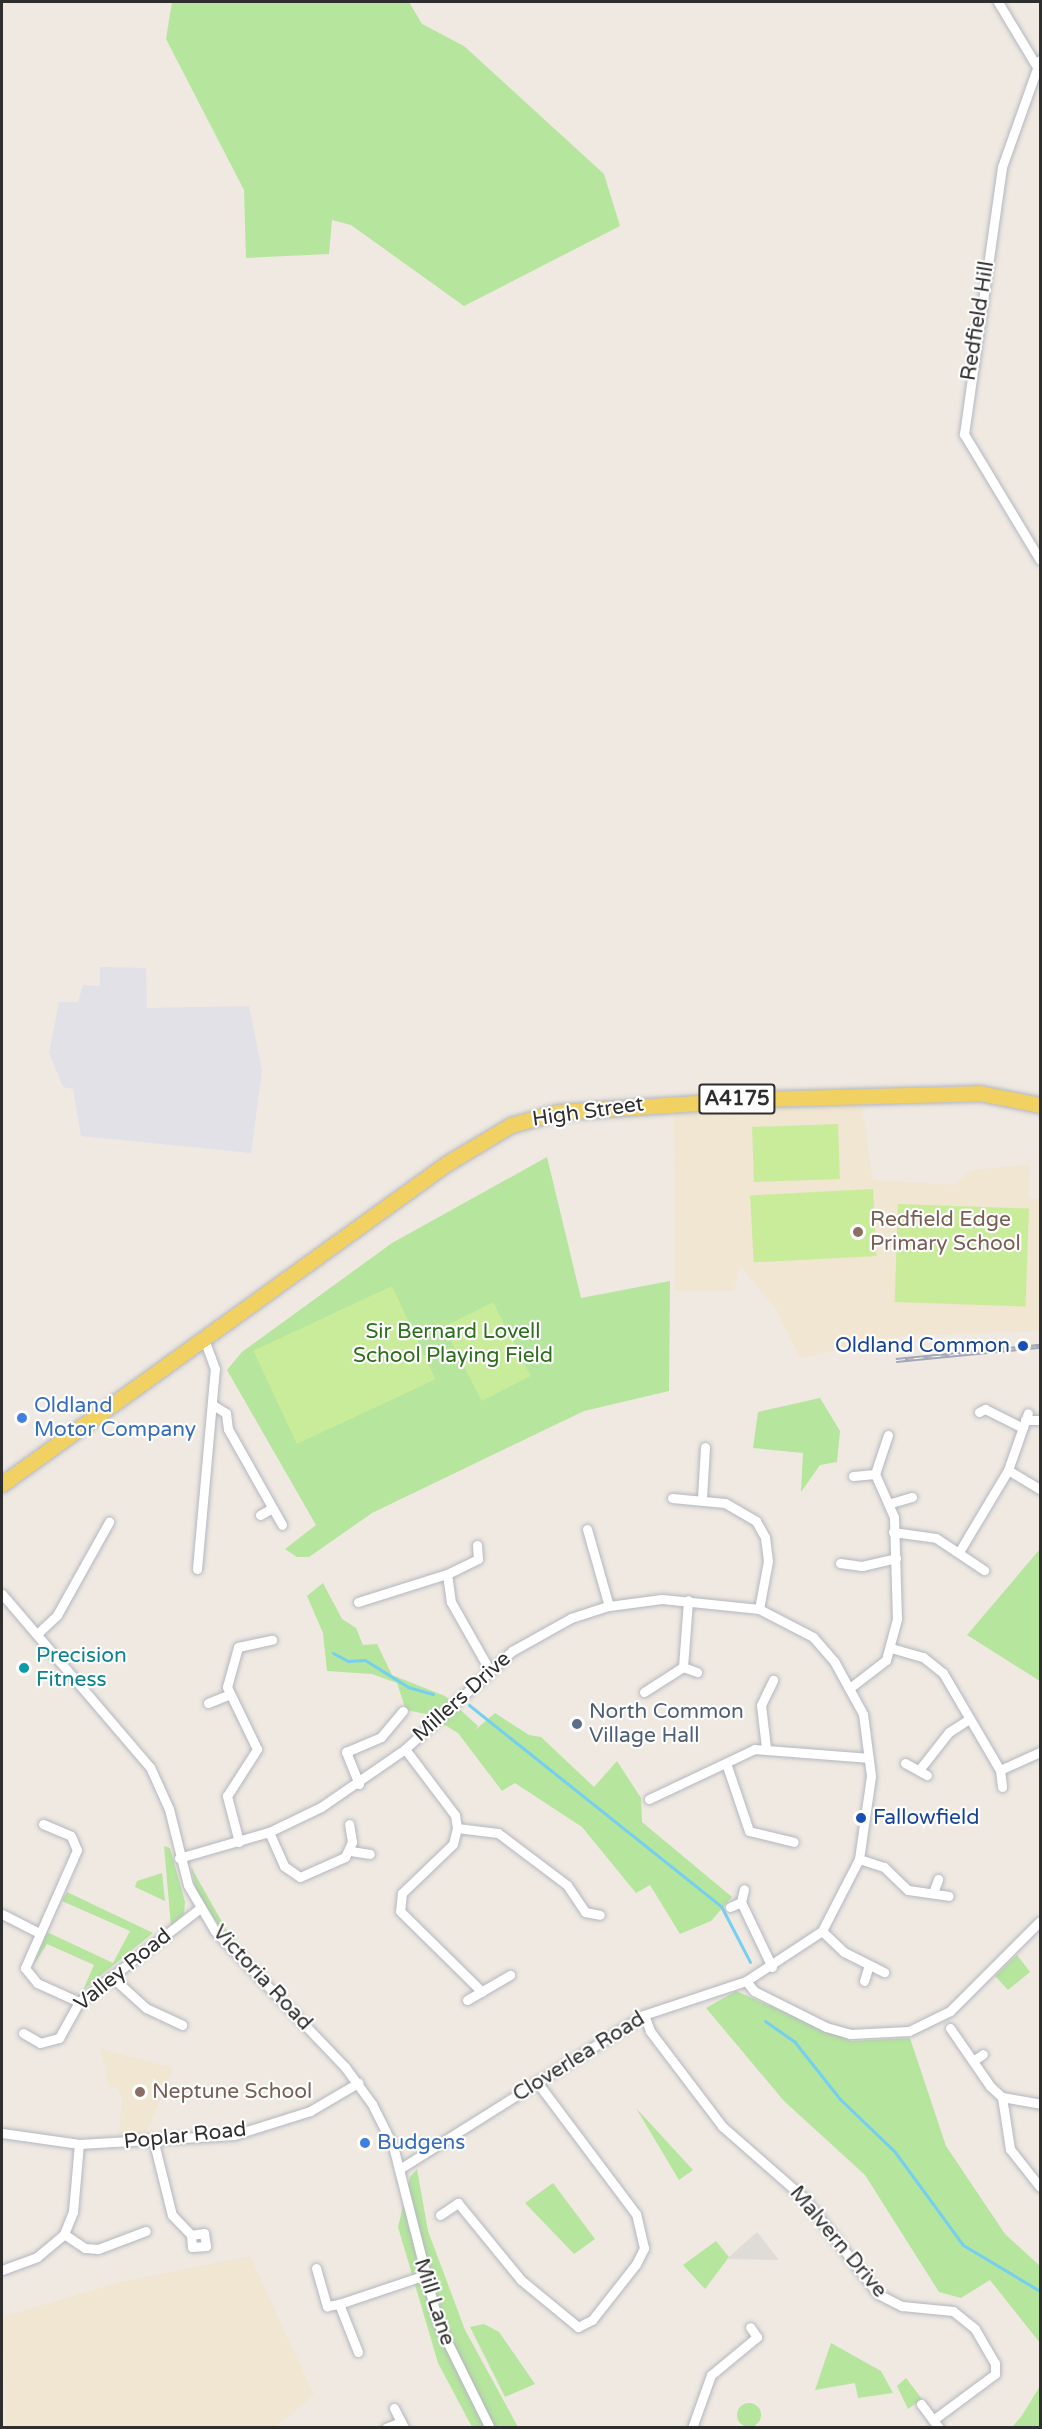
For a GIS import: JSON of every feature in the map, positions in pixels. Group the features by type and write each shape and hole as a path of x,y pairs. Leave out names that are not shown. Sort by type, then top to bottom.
{"main road":[{"name":"High Street","path":"205,1342 446,1164 511,1125 537,1117 661,1103 979,1093 1041,1105"},
{"name":"A4175","path":"2,1484 205,1342"}],"street":[{"path":"998,2 1039,64"},
{"name":"Redfield Hill","path":"1039,64 1002,167 964,434 1041,560"},
{"path":"196,1569 215,1369 205,1342"},
{"path":"213,1405 226,1413 228,1429 282,1525"},
{"path":"980,1412 985,1409 1025,1420 1041,1420"},
{"path":"959,1552 1008,1470 1025,1420"},
{"path":"851,1687 880,1669 891,1648 899,1596 891,1503 875,1474 888,1435"},
{"path":"702,1498 705,1447"},
{"path":"1008,1470 1041,1489"},
{"path":"853,1476 875,1474"},
{"path":"891,1503 912,1497"},
{"path":"672,1498 702,1498 744,1510 765,1537 767,1578 759,1609"},
{"path":"261,1515 272,1508"},
{"path":"38,1633 57,1615 109,1522"},
{"path":"587,1529 609,1606"},
{"path":"894,1532 936,1538 984,1570"},
{"path":"358,1602 481,1562 477,1545"},
{"path":"840,1563 862,1566 896,1558"},
{"path":"432,1568 447,1574"},
{"path":"447,1574 455,1611 489,1669"},
{"path":"370,1585 374,1596"},
{"name":"Victoria Road","path":"2,1594 109,1717 160,1786 179,1858 200,1908 236,1954 358,2083 380,2118 399,2169"},
{"path":"644,1692 660,1691 683,1667 688,1600"},
{"name":"Millers Drive","path":"179,1858 269,1832 359,1784 405,1749 489,1669 538,1634 609,1606 688,1600 759,1609 813,1637 851,1687 863,1714 869,1758 869,1816 858,1859 822,1931 772,1967 746,1981"},
{"path":"238,1842 227,1796 257,1749 228,1695 238,1647 272,1640"},
{"path":"891,1648 923,1657 943,1673 1000,1770 1002,1787"},
{"path":"683,1667 697,1672"},
{"path":"766,1748 761,1705 773,1680"},
{"path":"208,1703 228,1695"},
{"path":"359,1784 346,1752 381,1737 402,1712"},
{"path":"905,1763 923,1772 949,1732 969,1719"},
{"path":"650,1799 726,1763 766,1748 869,1758"},
{"path":"405,1749 455,1815 457,1828 453,1844 398,1903 405,1919 482,1992"},
{"path":"1000,1770 1041,1752"},
{"path":"726,1763 744,1824 749,1831 774,1839 794,1842"},
{"path":"671,1776 676,1786"},
{"path":"43,1824 71,1836 77,1850 25,1958 29,1978 79,2002"},
{"path":"348,1824 351,1851"},
{"path":"457,1828 498,1833 567,1885 585,1912 600,1915"},
{"path":"269,1832 284,1866 300,1877 331,1867 351,1851 370,1854"},
{"path":"772,1850 774,1839"},
{"path":"858,1859 884,1867 908,1890 950,1896"},
{"path":"933,1893 938,1879"},
{"path":"744,1889 741,1902 772,1967"},
{"path":"730,1907 741,1902"},
{"name":"Valley Road","path":"23,2033 40,2043 58,2038 79,2002 113,1978 200,1908"},
{"path":"2,1914 37,1932"},
{"path":"746,1981 754,1991 826,2026 850,2034 909,2031 951,2011 1041,1921"},
{"path":"822,1931 868,1968 884,1972"},
{"path":"864,1981 868,1968"},
{"path":"467,2000 510,1975"},
{"path":"113,1978 146,2008 182,2025"},
{"name":"Cloverlea Road","path":"399,2169 644,2015 746,1981"},
{"name":"Malvern Drive","path":"644,2015 650,2031 722,2126 804,2198 878,2294 902,2306 953,2311 975,2329 995,2363 995,2374 936,2424 921,2404"},
{"path":"950,2028 1002,2097 1010,2149 1041,2187"},
{"path":"973,2061 983,2054"},
{"path":"441,2215 458,2203 520,2280 578,2327 592,2320 636,2264 644,2248 636,2214 537,2082"},
{"name":"Poplar Road","path":"2,2133 79,2144 154,2143 280,2124 358,2083"},
{"path":"1002,2097 1041,2104"},
{"path":"154,2143 165,2200 191,2235"},
{"path":"2,2270 37,2257 64,2234 73,2212 79,2144"},
{"name":"Mill Lane","path":"399,2169 422,2276 454,2361 490,2427"},
{"path":"64,2234 84,2248 98,2249 146,2231"},
{"path":"316,2268 327,2306 422,2276"},
{"path":"339,2304 358,2352"},
{"path":"692,2427 711,2375 757,2337 750,2327"},
{"path":"386,2427 402,2425 394,2408"}],"shaded area":[{"path":"100,967 146,968 147,1008 249,1006 262,1071 251,1153 81,1136 73,1089 63,1087 49,1053 59,1002 78,1002 83,985 100,986"},
{"name":"Redfield Edge Primary School","path":"862,1107 873,1180 954,1185 971,1170 1030,1165 1029,1198 1040,1200 1040,1331 911,1335 800,1358 777,1311 740,1265 734,1291 675,1291 674,1108"},
{"name":"Neptune School","path":"101,2049 173,2068 147,2132 119,2135 122,2099 118,2088 108,2086"},
{"path":"757,2232 779,2260 727,2259 742,2245"},
{"path":"250,2256 314,2395 275,2427 6,2428 2,2317 121,2282"}],"green space":[{"path":"172,2 409,2 422,24 464,46 604,174 620,226 464,306 351,225 332,220 329,254 246,258 244,190 166,39"},
{"path":"838,1124 840,1179 754,1182 752,1127"},
{"name":"Sir Bernard Lovell School Playing Field","path":"547,1157 581,1298 670,1281 669,1391 584,1411 372,1513 309,1557 297,1557 285,1549 316,1525 227,1370 242,1352 392,1243"},
{"path":"873,1189 877,1256 754,1262 750,1195"},
{"path":"898,1204 1029,1209 1026,1307 895,1302"},
{"path":"392,1286 436,1379 297,1444 253,1351"},
{"path":"493,1302 531,1376 482,1401 444,1327"},
{"path":"820,1398 840,1431 837,1462 820,1465 801,1492 803,1453 753,1448 758,1412"},
{"path":"1040,1549 1040,1681 967,1635"},
{"path":"323,1583 342,1619 356,1628 363,1645 377,1644 392,1675 445,1696 478,1726 475,1730 495,1713 529,1735 541,1737 594,1787 617,1761 641,1798 642,1822 732,1897 711,1921 680,1934 650,1885 636,1893 582,1827 515,1783 502,1791 458,1733 426,1714 406,1710 397,1683 372,1674 327,1671 323,1633 307,1596"},
{"path":"164,1846 170,1848 185,1902 184,1914 171,1926"},
{"path":"191,1867 235,1945 234,1947 197,1894"},
{"path":"162,1873 165,1901 135,1887 137,1881"},
{"path":"67,1892 153,1933 83,1990 94,1965 47,1944 33,1966 47,1932 113,1963 130,1931 62,1901"},
{"path":"1017,1955 1030,1972 1008,1990 995,1976"},
{"path":"736,1991 851,2041 910,2038 946,2146 1005,2234 1040,2266 1040,2343 990,2280 961,2298 939,2292 865,2175 784,2101 706,2008"},
{"path":"636,2108 693,2170 679,2180"},
{"path":"417,2169 428,2231 465,2330 518,2427 472,2427 438,2363 398,2227 410,2177"},
{"path":"553,2183 595,2239 574,2254 525,2203"},
{"path":"716,2241 729,2257 705,2289 683,2265"},
{"path":"484,2324 499,2332 535,2384 505,2397 470,2327"},
{"path":"831,2343 881,2371 893,2393 858,2398 855,2383 815,2390"},
{"path":"906,2378 922,2399 908,2409 897,2386"},
{"path":"1040,2386 1040,2427 1012,2427 1021,2417"},
{"path":"749,2403 754,2404 760,2410 760,2420 754,2426 749,2427 744,2426 738,2420 737,2415 738,2410 744,2404"}],"waterway":[{"path":"333,1653 348,1661 365,1660 408,1687 433,1694"},
{"path":"469,1705 721,1906 750,1962"},
{"path":"765,2021 794,2041 840,2099 895,2152 963,2245 1040,2291"}],"railway":[{"path":"896,1360 1040,1346"}],"place":[{"name":"Redfield Edge Primary School","path":"858,1232"},
{"name":"Oldland Common","path":"1023,1346"},
{"name":"Oldland Motor Company","path":"22,1418"},
{"name":"Precision Fitness","path":"24,1668"},
{"name":"North Common Village Hall","path":"577,1724"},
{"name":"Fallowfield","path":"861,1818"},
{"name":"Neptune School","path":"140,2092"},
{"name":"Budgens","path":"365,2143"}]}
